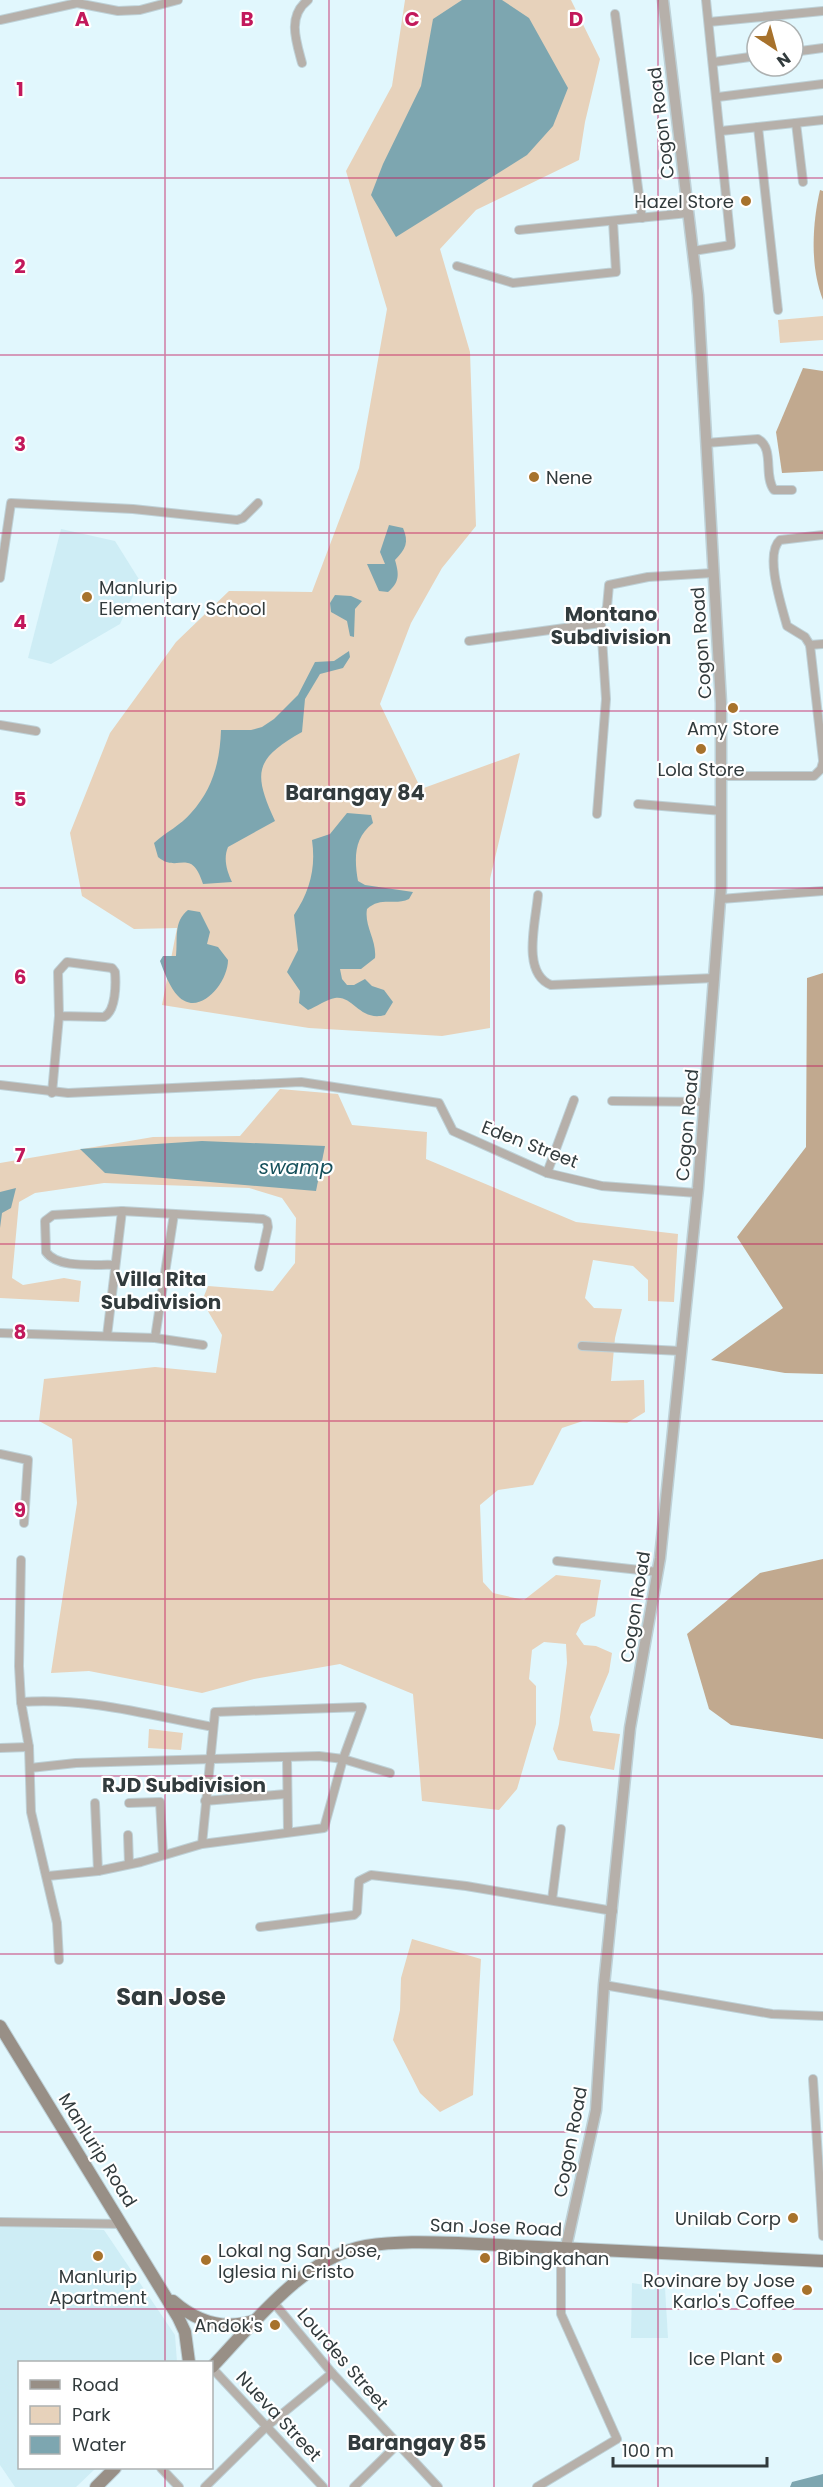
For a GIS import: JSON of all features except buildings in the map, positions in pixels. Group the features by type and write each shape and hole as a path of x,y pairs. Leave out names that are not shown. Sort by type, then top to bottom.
{"main road":[{"name":"Manlurip Road","path":"0,2026 165,2294 184,2332 189,2361"},
{"name":"San Jose Road","path":"213,2366 274,2303 324,2262 365,2246 407,2242 563,2247 823,2261"},
{"name":"Manlurip Road","path":"165,2294 184,2311 211,2323 232,2325 257,2319"},
{"path":"96,2487 114,2469"}],"street":[{"path":"0,20 77,3 118,11 140,10 178,0"},
{"path":"302,63 296,40 295,17 300,6 308,0"},
{"name":"Cogon Road","path":"563,2247 596,2110 604,1985 630,1728 658,1572 681,1351 697,1194 721,899 721,703 706,443 693,251 663,0"},
{"path":"693,251 731,245 718,97 706,0"},
{"path":"709,22 823,11"},
{"path":"615,14 642,218"},
{"path":"805,50 823,48"},
{"path":"714,62 745,58"},
{"path":"718,97 823,84"},
{"path":"721,131 823,120"},
{"path":"796,123 803,182"},
{"path":"758,127 778,310"},
{"path":"519,230 688,213"},
{"path":"457,266 513,284 616,272 613,221"},
{"path":"706,443 758,439 763,442 767,451 770,484 774,490 792,490"},
{"path":"0,578 11,503 133,509 237,520 251,512 258,503"},
{"path":"722,776 814,776 821,769 823,761 820,717 810,645 805,637 787,626 773,553 775,544 780,540 823,535"},
{"path":"597,814 606,699 601,623 607,607 609,585 648,577 713,573"},
{"path":"469,641 601,623"},
{"path":"810,645 823,644"},
{"path":"0,725 36,731"},
{"path":"638,804 722,811"},
{"path":"721,899 823,891"},
{"path":"538,895 533,958 534,969 542,981 551,985 715,978"},
{"path":"0,1085 52,1093 59,1016 58,972 67,962 111,968 115,972 112,1008 108,1015 104,1017 59,1016"},
{"name":"Eden Street","path":"52,1093 301,1082 439,1103 449,1126 460,1135 547,1173 602,1186 697,1194"},
{"path":"547,1173 574,1100"},
{"path":"612,1101 705,1102"},
{"path":"107,1336 122,1211"},
{"path":"115,1264 66,1263 49,1256 45,1221 53,1215 122,1211 267,1221 268,1227 259,1268"},
{"path":"155,1338 174,1214"},
{"path":"0,1333 155,1338 203,1345"},
{"path":"582,1346 681,1351"},
{"path":"0,1454 28,1460 24,1523"},
{"path":"21,1560 21,1702 29,1747 31,1812 48,1876 57,1923 59,1960"},
{"path":"558,1561 658,1572"},
{"path":"21,1702 48,1700 90,1704 213,1727"},
{"path":"48,1876 98,1871 202,1844 320,1830 327,1825 343,1759 362,1707 217,1711 213,1727 202,1844"},
{"path":"0,1748 29,1747"},
{"path":"30,1768 76,1763 319,1756 343,1759 390,1773"},
{"path":"287,1758 288,1832"},
{"path":"205,1802 286,1794"},
{"path":"129,1803 160,1802 164,1855"},
{"path":"95,1803 98,1871"},
{"path":"552,1900 561,1829"},
{"path":"128,1835 129,1864"},
{"path":"260,1927 356,1914 359,1881 371,1875 552,1900 613,1911"},
{"path":"604,1985 772,2014 823,2016"},
{"path":"813,2079 823,2236"},
{"path":"0,2222 122,2224"},
{"path":"537,2487 616,2441 617,2437 561,2314 563,2247"},
{"name":"Lourdes Street","path":"274,2303 332,2373 438,2487"},
{"name":"Nueva Street","path":"213,2368 323,2487"},
{"path":"205,2487 266,2427 332,2373"},
{"path":"354,2487 397,2445"},
{"path":"162,2469 179,2487"}],"shaded area":[{"path":"820,190 823,191 823,300 814,260 815,217"},
{"path":"803,368 823,371 823,471 782,473 776,432"},
{"name":"Manlurip Elementary School","path":"61,529 115,541 140,581 120,624 51,664 28,658"},
{"path":"823,973 823,1374 785,1373 711,1360 783,1308 737,1237 806,1147 807,978"},
{"path":"823,1559 823,1739 731,1725 709,1709 687,1634 760,1573"},
{"path":"0,2226 104,2230 175,2335 177,2361 18,2361 18,2469 95,2469 76,2487 15,2487 0,2465"},
{"path":"632,2283 665,2288 668,2338 631,2338"}],"green space":[{"path":"405,0 571,0 600,59 585,122 579,160 476,210 440,249 470,352 476,526 442,568 411,623 380,704 421,789 520,753 490,879 490,1028 442,1036 309,1028 162,1005 177,928 134,929 82,896 70,833 110,733 176,642 229,591 312,592 359,468 387,309 346,171 392,86"},
{"path":"823,316 823,340 780,343 778,320"},
{"path":"280,1089 338,1094 352,1125 427,1132 426,1159 576,1222 678,1234 674,1302 648,1301 648,1280 633,1266 593,1260 585,1298 594,1308 622,1309 615,1338 611,1381 644,1380 645,1412 627,1423 583,1421 562,1428 533,1485 498,1490 480,1505 483,1582 493,1593 524,1600 556,1575 601,1580 595,1616 581,1624 576,1634 584,1645 596,1646 612,1653 609,1672 590,1717 593,1731 620,1734 614,1770 558,1760 553,1749 559,1724 567,1663 566,1644 544,1642 532,1650 529,1679 536,1686 536,1724 517,1789 499,1810 422,1801 413,1694 340,1664 254,1679 202,1693 89,1671 51,1673 77,1503 72,1439 39,1421 44,1379 155,1367 216,1373 222,1335 202,1301 208,1286 273,1291 295,1263 296,1218 282,1198 249,1188 104,1183 35,1193 19,1202 12,1278 23,1285 64,1278 81,1281 79,1302 0,1298 0,1163 153,1137 240,1136"},
{"path":"149,1729 183,1733 181,1750 148,1748"},
{"path":"412,1939 481,1959 473,2095 440,2112 420,2093 393,2040 400,2010 401,1978"}],"water":[{"path":"462,0 502,0 529,18 568,88 553,126 527,155 396,237 371,195 383,164 421,86 433,19"},
{"path":"389,525 403,528 406,541 404,549 395,560 397,581 388,592 379,591 367,564 385,564 380,552"},
{"path":"335,595 351,596 362,601 355,609 354,637 350,636 347,621 331,612 330,603"},
{"path":"349,651 350,657 343,668 320,674 305,699 302,732 274,751 267,759 262,769 261,779 263,791 275,821 228,847 226,865 232,882 203,884 194,866 189,863 172,863 158,857 154,843 187,817 199,804 210,784 217,764 221,730 251,730 262,727 274,719 298,695 315,662 334,661"},
{"path":"347,813 371,815 373,823 362,835 357,849 358,881 365,885 413,892 409,899 404,901 378,903 367,909 367,921 375,958 361,969 340,969 342,979 347,985 354,985 365,979 372,986 384,990 393,1002 385,1015 369,1015 341,998 332,999 308,1010 299,1003 300,991 287,972 298,950 294,915 308,888 313,860 312,840 330,834"},
{"path":"188,910 200,912 210,932 207,944 218,947 228,960 227,969 218,987 211,995 195,1003 186,1002 175,993 160,961 163,956 176,956 178,925"},
{"name":"swamp","path":"202,1141 325,1146 316,1191 105,1173 80,1149"},
{"path":"16,1188 11,1208 2,1213 0,1228 0,1192"},
{"path":"823,2474 823,2487 790,2487 792,2482"}],"place":[{"name":"Hazel Store","path":"746,201"},
{"name":"Nene","path":"534,477"},
{"name":"Manlurip Elementary School","path":"87,597"},
{"name":"Amy Store","path":"733,708"},
{"name":"Lola Store","path":"701,749"},
{"name":"Unilab Corp","path":"793,2218"},
{"name":"Manlurip Apartment","path":"98,2256"},
{"name":"Bibingkahan","path":"485,2258"},
{"name":"Lokal ng San Jose, Iglesia ni Cristo","path":"206,2260"},
{"name":"Rovinare by Jose Karlo's Coffee","path":"807,2290"},
{"name":"Andok's","path":"275,2325"},
{"name":"Ice Plant","path":"777,2358"}],"district":[{"name":"Montano Subdivision","path":"611,626"},
{"name":"Barangay 84","path":"355,792"},
{"name":"Villa Rita Subdivision","path":"161,1290"},
{"name":"RJD Subdivision","path":"184,1785"},
{"name":"San Jose","path":"171,1996"},
{"name":"Barangay 85","path":"417,2442"}]}
